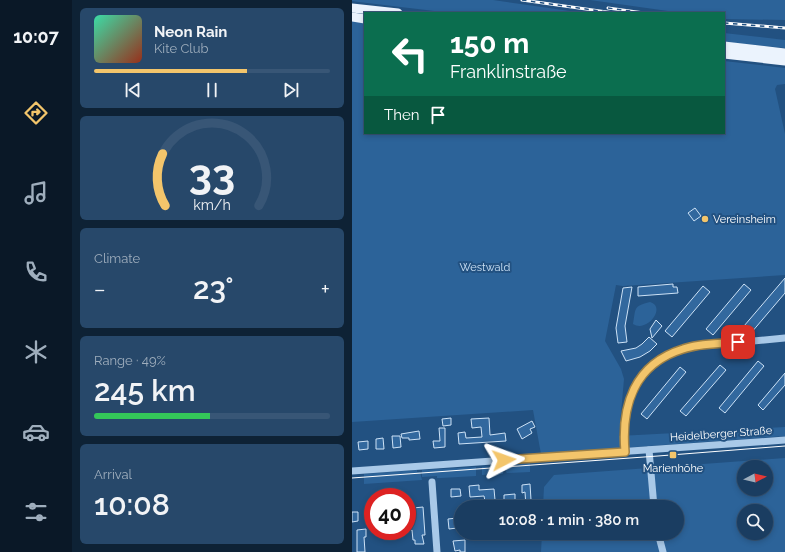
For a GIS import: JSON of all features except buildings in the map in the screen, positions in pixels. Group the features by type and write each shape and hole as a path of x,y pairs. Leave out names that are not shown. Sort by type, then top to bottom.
{"main road":[{"path":"352,8 389,12"},
{"path":"352,17 364,19"},
{"path":"725,46 785,53"},
{"path":"725,54 785,61"}],"street":[{"path":"625,452 624,429 629,399 639,380 660,360 674,352 690,347 785,338"},
{"name":"Heidelberger Straße","path":"352,471 785,440"},
{"path":"649,450 653,500"},
{"path":"432,482 437,552"},
{"path":"660,540 663,552"}],"green space":[{"path":"493,0 577,12 443,12 352,1"},
{"path":"590,0 785,0 785,20 725,19 725,12 675,12"},
{"name":"Westwald","path":"352,21 364,22 364,134 725,134 725,61 785,68 785,84 777,85 775,89 785,134 785,275 623,286 616,285 605,341 621,369 624,379 619,436 785,427 785,436 541,454 533,410 352,422"},
{"path":"725,33 785,40 785,48 725,42"},
{"path":"650,302 655,305 656,309 656,314 653,318 644,325 638,326 633,324 636,308"},
{"path":"785,458 785,552 541,552 542,540 684,540 684,500 543,500 544,487 554,475 737,462 737,496 773,496 773,460 758,460"},
{"path":"530,463 530,472 506,472 506,465"},
{"path":"503,465 503,474 482,475 482,467"},
{"path":"476,467 476,476 441,478 437,478 437,476 422,477 422,470"},
{"path":"417,470 417,472 420,472 422,480 364,484 364,474"}],"tram line":[{"path":"352,478 785,446"}],"railway":[{"path":"522,0 607,12"},
{"path":"608,8 637,12"},
{"path":"725,23 785,28"}],"place":[{"name":"Vereinsheim","path":"705,219"},
{"name":"Marienhöhe","path":"673,455"}],"route":[{"path":"504,460 625,452 624,420 629,399 639,380 652,366 670,354 690,347 738,342"}]}
